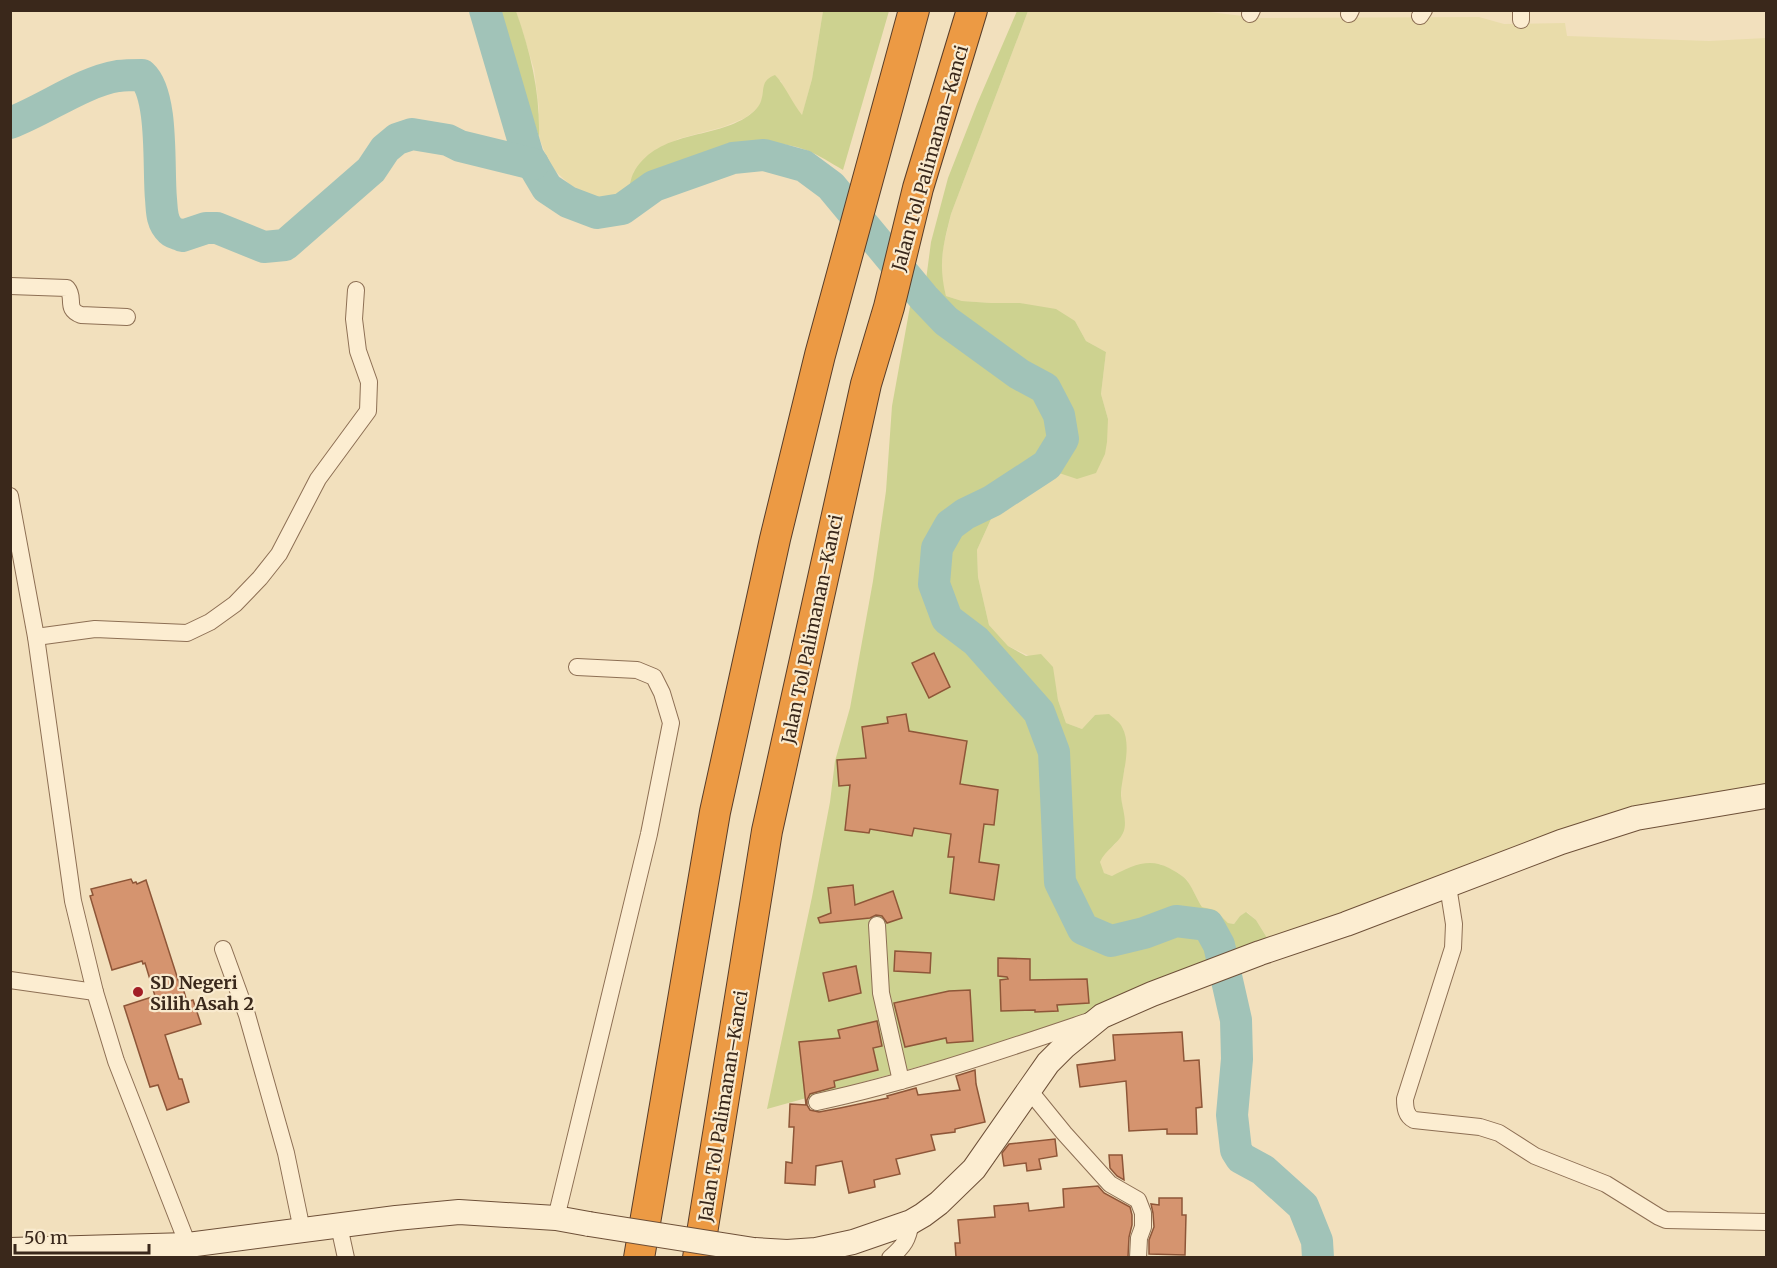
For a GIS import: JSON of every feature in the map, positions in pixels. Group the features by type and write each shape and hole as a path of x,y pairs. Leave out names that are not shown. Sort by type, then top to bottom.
{"highway":[{"path":"639,1257 715,812 775,540 820,355 914,10"},
{"name":"Jalan Tol Palimanan–Kanci","path":"698,1257 767,831 866,384 890,307 918,188 972,10"}],"street":[{"path":"10,286 68,288 74,313 127,317"},
{"path":"36,637 95,629 187,633 210,622 235,604 260,578 279,554 318,479 368,411 369,382 358,351 354,319 356,290"},
{"path":"10,496 15,550 36,637 73,901 95,992 116,1061 188,1245"},
{"path":"556,1218 649,834 670,723 662,693 654,677 637,670 577,667"},
{"path":"817,1102 983,1057 1102,1016 1162,989 1346,924 1561,842 1636,818 1767,796"},
{"path":"1448,886 1454,924 1453,948 1405,1099 1405,1109 1410,1118 1480,1127 1499,1133 1535,1156 1606,1184 1666,1220 1767,1222"},
{"path":"877,925 881,993 901,1081"},
{"path":"223,949 247,1015 279,1130 302,1230"},
{"path":"10,980 95,992"},
{"path":"10,1250 188,1245 459,1212 556,1218 754,1250 788,1252 816,1250 853,1242 911,1222 939,1203 974,1169 1056,1055 1072,1039 1102,1016"},
{"path":"1029,1090 1110,1184 1137,1200 1143,1213 1138,1257"},
{"path":"890,1257 903,1246 909,1236 911,1222"},
{"path":"339,1226 346,1257"}],"shaded area":[{"path":"1193,10 1259,18 1479,17 1504,24 1565,23 1567,36 1709,41 1766,38 1766,789 1272,946 1256,920 1247,912 1240,916 1234,924 1228,923 1215,910 1202,907 1187,880 1160,864 1112,876 1104,873 1099,862 1103,854 1115,844 1125,824 1121,798 1125,768 1095,715 1082,729 1066,723 1058,700 1052,667 1008,646 989,625 978,577 977,550 996,508 1053,471 1064,474 1108,419 1101,394 1106,352 1086,341 1075,321 1020,303 962,301 946,296 941,275 943,248 951,214 1028,11"},
{"path":"516,11 823,11 812,79 802,116 783,89 781,81 764,85 762,100 758,108 745,118 723,127 678,139 634,171 628,192 601,199 581,195 550,166 539,137 539,109 534,69"}],"green space":[{"path":"496,11 516,11 534,73 539,137"},
{"path":"823,11 889,11 843,170 806,150 784,145 738,146 690,160 628,192 634,172 645,157 658,148 686,137 731,125 752,113 761,101 765,83 770,77 775,75 802,115 812,79"},
{"path":"1017,11 1028,11 951,214 942,255 942,274 946,296 962,301 1020,303 1056,309 1075,321 1086,341 1106,352 1101,394 1108,419 1105,454 1096,473 1077,479 1053,471 1071,441 1067,413 1051,382 1024,367 951,315 930,293 926,280 931,242 948,178"},
{"path":"911,301 918,304 940,327 1015,380 1039,394 1051,418 1054,438 1041,459 988,494 961,507 944,520 929,546 926,585 941,624 970,647 1032,717 1047,754 1052,884 1077,935 1110,949 1146,941 1177,929 1203,933 1212,948 1212,959 1056,1028 767,1109 812,897 830,802 835,761 850,708 873,581 886,491 892,406"},
{"path":"996,508 977,550 978,577 989,625 1008,646 1026,656 1041,654 1053,667 1058,700 1066,723 1082,729 1095,715 1109,714 1120,723 1125,735 1127,752 1121,788 1124,829 1121,837 1100,862 1104,873 1112,876 1140,864 1162,865 1184,878 1202,907 1215,910 1228,923 1234,924 1246,912 1256,920 1272,946 1232,951 1213,918 1175,913 1142,925 1111,932 1089,923 1068,880 1062,750 1046,708 981,635 954,614 942,583 945,551 956,531 969,521"}],"building":[{"path":"934,653 950,687 929,698 912,663"},
{"path":"906,714 909,731 967,741 960,784 998,790 994,825 984,824 979,862 999,865 994,900 950,893 954,857 948,857 951,834 914,828 912,836 870,829 869,833 845,830 850,785 839,786 837,760 866,758 862,727 888,723 887,717"},
{"name":"SD Negeri Silih Asah 2","path":"131,879 137,884 146,880 181,989 183,988 187,1002 193,1000 201,1024 165,1035 189,1102 167,1110 158,1085 150,1087 124,1006 155,996 145,963 143,964 142,961 112,970 90,896 93,895 91,889"},
{"path":"853,885 855,905 893,891 902,918 887,923 882,916 876,915 870,918 820,923 818,918 831,913 828,888"},
{"path":"895,951 931,953 930,973 894,971"},
{"path":"998,958 1030,959 1030,980 1087,979 1089,1003 1057,1005 1058,1011 1001,1011 1000,980 1008,979 998,976"},
{"path":"856,966 861,993 829,1001 823,973"},
{"path":"970,990 973,1041 947,1043 946,1038 905,1047 894,1003 949,991"},
{"path":"877,1021 882,1046 873,1048 878,1070 834,1081 835,1087 810,1094 807,1105 810,1110 819,1112 840,1108 888,1098 887,1096 916,1088 918,1095 960,1090 956,1076 975,1070 985,1122 955,1129 955,1132 931,1135 935,1150 896,1159 900,1174 874,1180 875,1187 849,1193 842,1161 816,1166 815,1185 785,1183 786,1162 792,1163 794,1127 789,1127 790,1104 806,1105 799,1042 840,1038 838,1030"},
{"path":"1182,1032 1184,1061 1199,1060 1202,1107 1196,1108 1197,1134 1167,1134 1167,1129 1129,1131 1126,1081 1080,1087 1077,1065 1115,1060 1113,1035"},
{"path":"1055,1139 1057,1156 1039,1159 1041,1169 1027,1171 1026,1163 1004,1166 1002,1153 1009,1144"},
{"path":"1109,1155 1122,1155 1124,1180 1110,1168"},
{"path":"1098,1186 1104,1193 1130,1207 1132,1225 1128,1257 956,1257 955,1243 960,1243 958,1220 995,1217 994,1206 1028,1203 1029,1211 1064,1207 1063,1189"},
{"path":"1159,1198 1182,1198 1182,1215 1186,1215 1185,1255 1149,1254 1149,1240 1154,1227 1151,1204 1159,1205"}],"waterway":[{"path":"485,10 528,156 547,188 568,202 597,213 622,209 654,186 733,158 764,155 804,166 831,186 924,298 946,321 1019,374 1045,388 1059,415 1063,439 1047,465 950,525 937,548 934,584 947,619 976,641 1039,712 1054,752 1060,882 1083,929 1111,941 1144,933 1176,921 1208,925 1219,945 1236,1020 1237,1059 1232,1115 1236,1150 1241,1158 1263,1170 1303,1206 1317,1241 1318,1258"},
{"path":"10,123 104,79 142,75 149,85 157,115 162,211 167,227 182,236 206,228 217,228 264,247 285,245 371,170 385,149 397,139 412,134 448,140 460,146 533,164"}],"place":[{"name":"SD Negeri Silih Asah 2","path":"138,992"}]}
